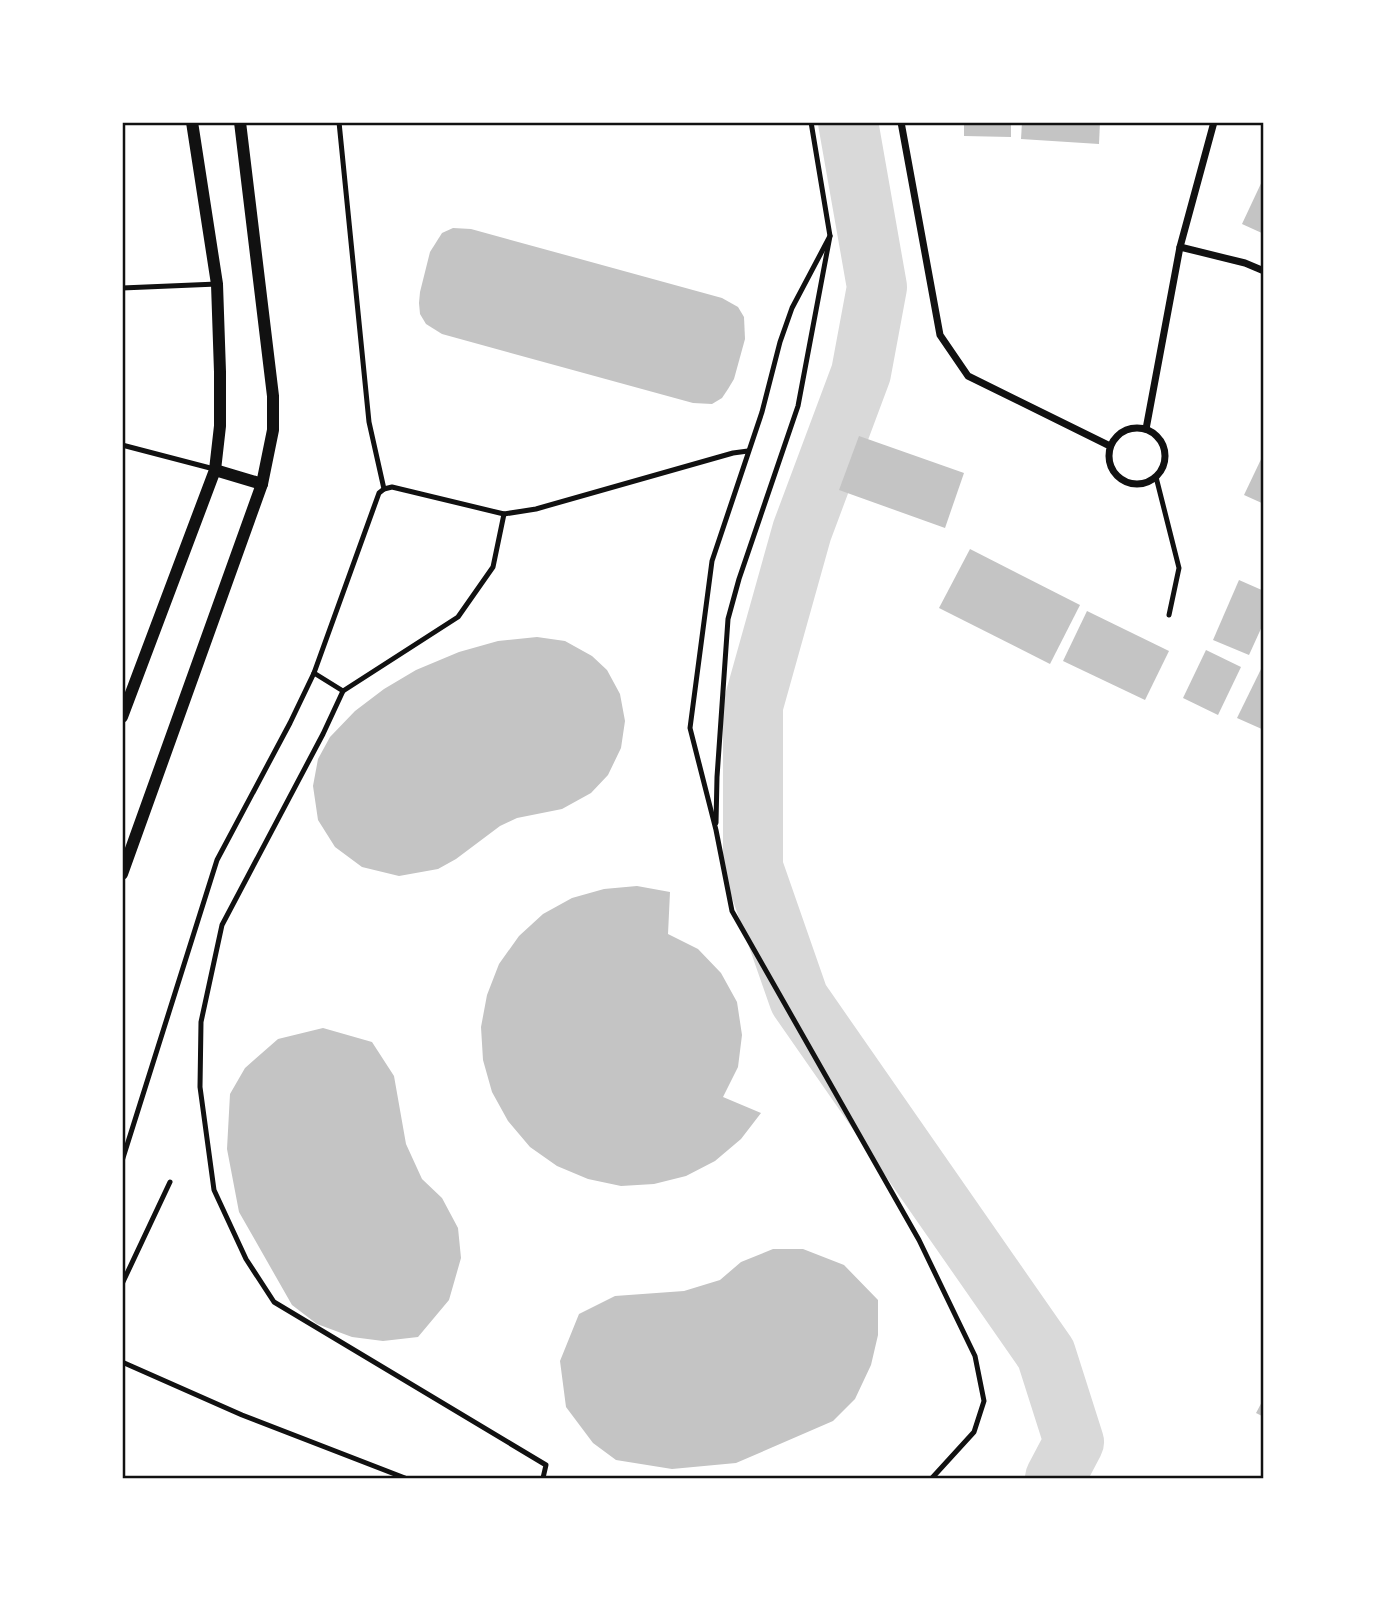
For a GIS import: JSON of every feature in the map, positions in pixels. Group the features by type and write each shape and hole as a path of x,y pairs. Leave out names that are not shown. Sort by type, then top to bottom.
{"street":[{"path":"122,717 215,470 220,412 217,284 192,122"},
{"path":"122,874 262,484 273,430 273,396 240,122"},
{"path":"901,122 940,335 968,376 1110,446"},
{"path":"1146,429 1180,247 1214,122"},
{"path":"1180,247 1245,263 1264,271"},
{"path":"1131,428 1146,429 1158,437 1165,450 1164,465 1156,477 1143,483 1128,482 1116,474 1109,461 1110,446 1119,434 1131,428"},
{"path":"215,470 262,484"}],"lane":[{"path":"339,122 369,422 384,489"},
{"path":"716,830 728,619 798,406 830,236 811,122"},
{"path":"830,236 792,308 780,342 762,412 712,561 690,728 716,830 732,911 919,1240 975,1356 984,1401 974,1432 932,1479"},
{"path":"122,288 217,284"},
{"path":"122,445 215,470"},
{"path":"122,1161 217,860 314,673 379,493 392,487 504,514 536,509 748,451"},
{"path":"1156,477 1179,568 1169,615"},
{"path":"504,514 493,567 458,617 343,691 222,925 201,1022 200,1087 214,1190 246,1259 274,1302 546,1465 542,1479"},
{"path":"314,673 343,691"},
{"path":"122,1284 170,1182"},
{"path":"122,1362 242,1415 405,1479"}],"building":[{"path":"964,122 1011,122 1011,137 964,136"},
{"path":"1022,122 1100,122 1099,144 1021,139"},
{"path":"1264,177 1264,234 1242,224"},
{"path":"453,228 471,229 722,298 738,307 744,317 745,339 734,379 722,398 712,404 693,403 442,334 426,324 420,314 420,292 430,252 442,233"},
{"path":"859,436 964,473 945,528 839,490"},
{"path":"1264,453 1264,504 1244,495"},
{"path":"970,549 1080,605 1050,664 939,608"},
{"path":"1239,580 1264,591 1264,622 1249,655 1213,640"},
{"path":"1087,611 1169,651 1145,700 1063,661"},
{"path":"537,637 565,641 592,656 607,670 620,694 625,721 621,748 608,775 591,793 562,809 517,818 500,826 438,869 399,876 362,867 335,847 318,820 313,786 318,759 330,737 355,711 416,670 459,652 498,641"},
{"path":"1206,650 1241,667 1218,715 1183,698"},
{"path":"1264,663 1264,730 1237,718"},
{"path":"637,886 670,892 668,934 698,949 721,973 737,1002 742,1035 738,1067 723,1097 761,1113 741,1139 715,1161 686,1176 654,1184 621,1186 588,1179 557,1166 530,1147 508,1121 492,1092 483,1060 481,1027 487,995 499,964 519,936 543,914 572,898 604,889"},
{"path":"323,1028 372,1042 394,1076 406,1144 422,1179 442,1198 458,1228 461,1258 449,1300 418,1337 383,1341 352,1337 317,1324 292,1305 239,1212 227,1149 230,1094 245,1068 278,1039"},
{"path":"773,1249 803,1249 844,1265 878,1300 878,1335 871,1365 855,1399 833,1421 736,1463 672,1469 616,1460 593,1443 566,1407 560,1361 579,1314 615,1296 684,1291 720,1280 741,1262"},
{"path":"1264,1398 1264,1417 1256,1413"}],"waterway":[{"path":"848,122 877,287 861,373 802,531 753,706 753,867 799,999 1046,1354 1074,1442 1055,1478"}]}
